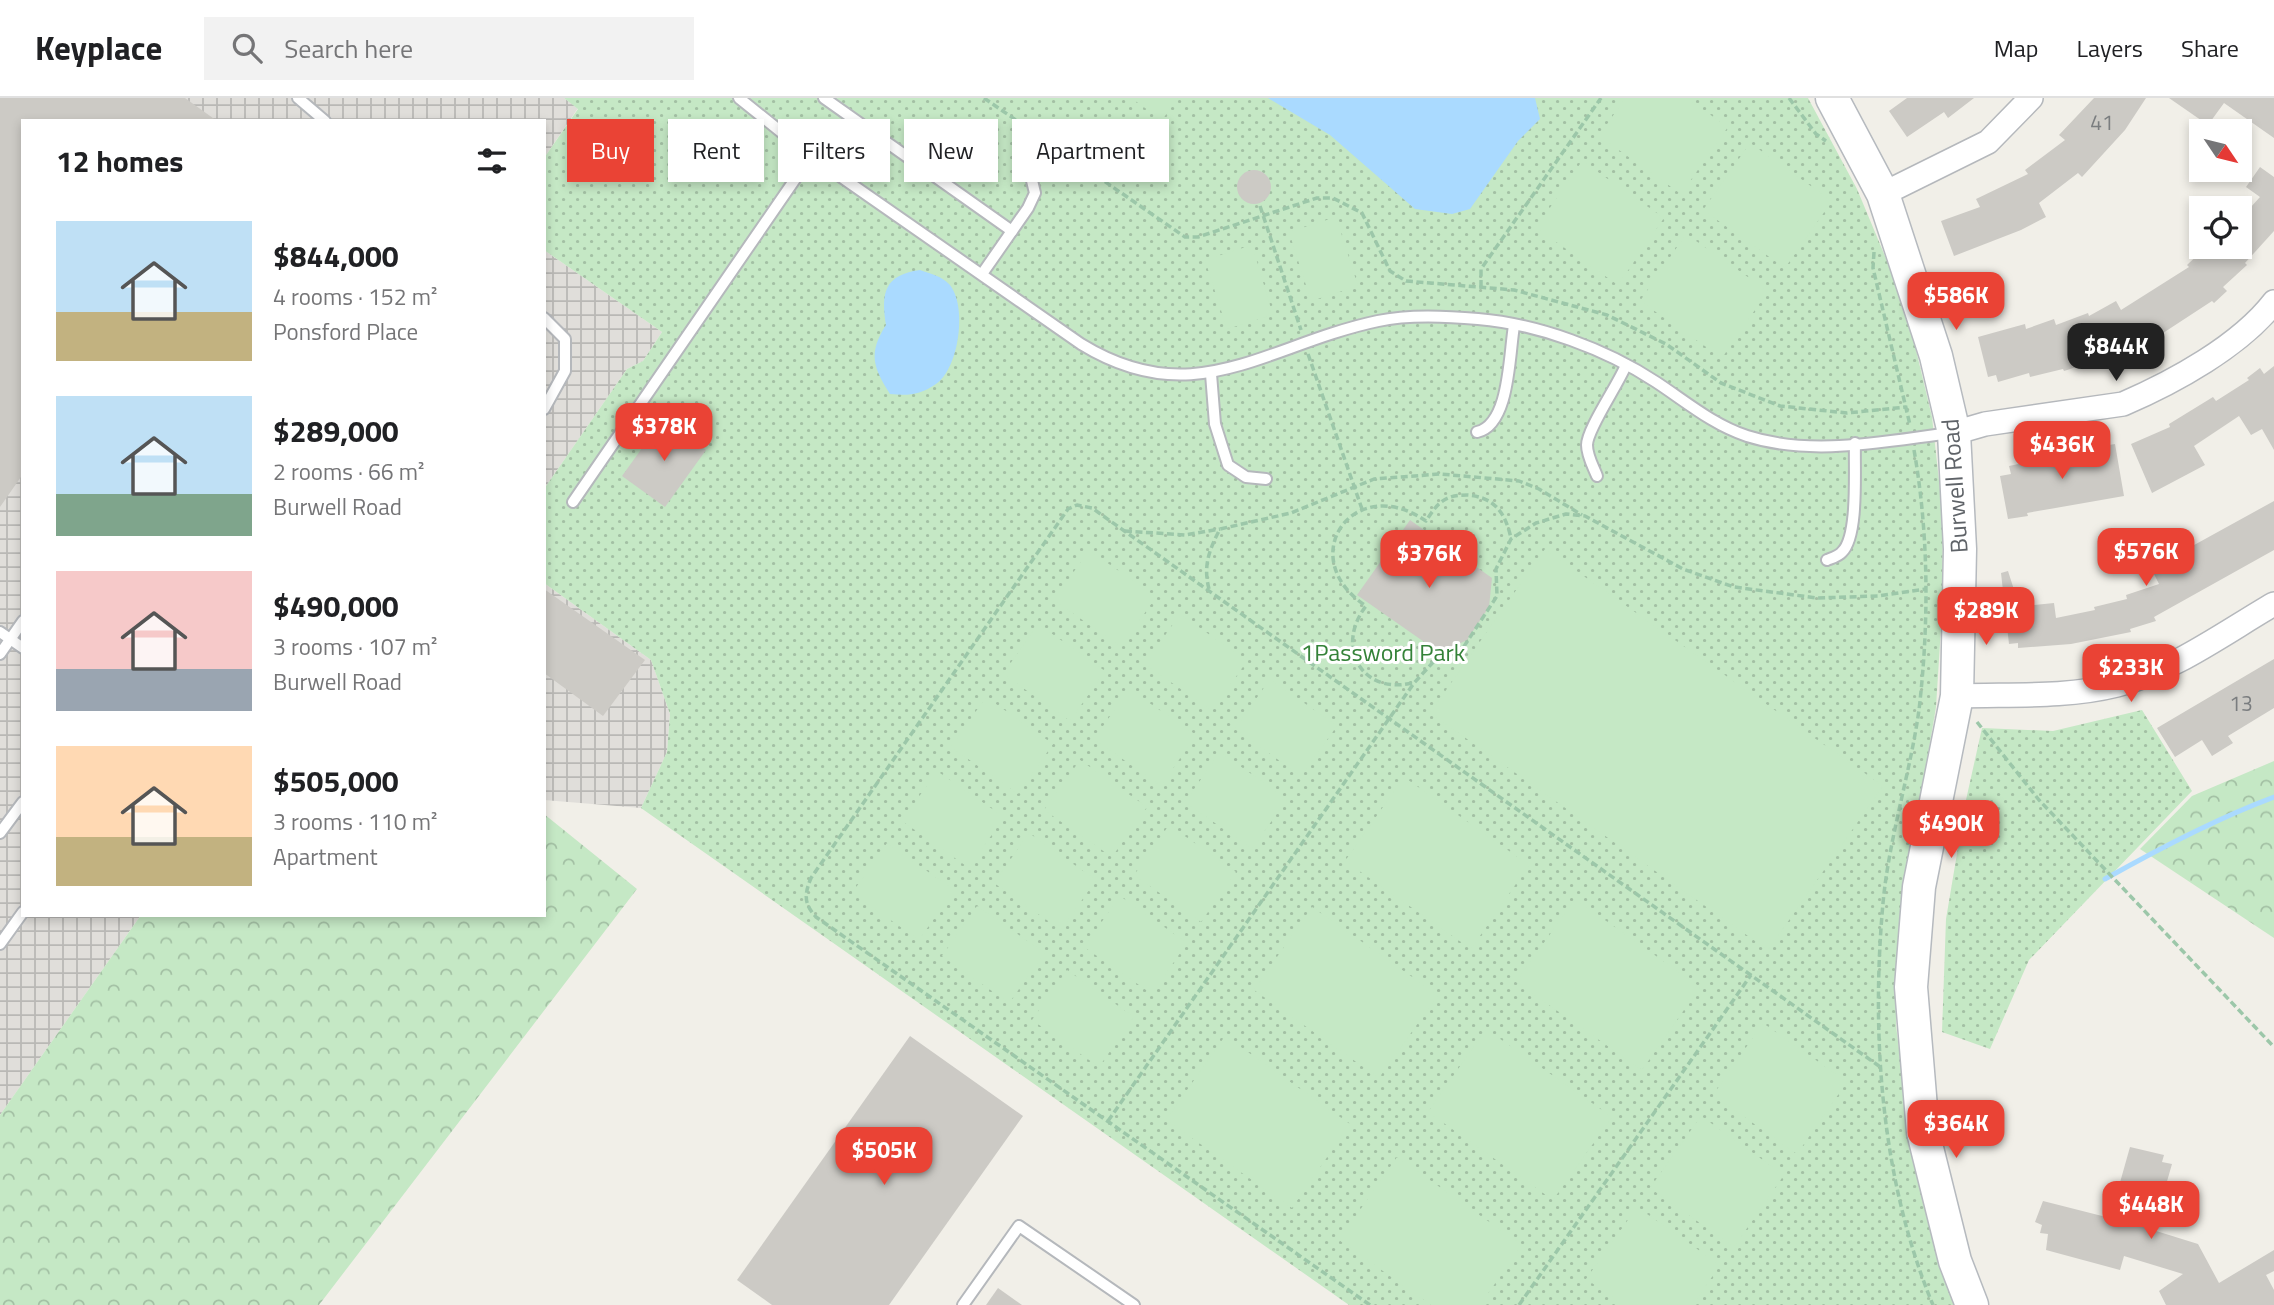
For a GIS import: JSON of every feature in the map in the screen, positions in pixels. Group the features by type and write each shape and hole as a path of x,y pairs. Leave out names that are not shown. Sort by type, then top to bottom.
{"main road":[{"name":"Burwell Road","path":"1832,98 1883,194 1936,356 1954,433 1966,708 1919,887 1911,987 1923,1132 1955,1261 1972,1305"}],"street":[{"path":"1883,194 1988,142 2031,98"},
{"path":"1954,433 1985,425 2123,404 2155,388 2251,330 2274,302"},
{"path":"1966,708 2119,685 2158,671 2274,604"}],"lane":[{"path":"298,98 322,119"},
{"path":"824,98 1012,231"},
{"path":"743,99 778,128"},
{"path":"573,502 793,182"},
{"path":"849,182 1103,358 1153,372 1211,374 1304,341 1380,320 1418,317 1480,319 1572,341 1654,380 1711,420 1748,437 1808,447 1954,433"},
{"path":"982,274 1035,193 1032,182"},
{"path":"546,320 565,339 565,371 546,405"},
{"path":"1477,432 1492,423 1501,409 1514,327"},
{"path":"1597,476 1588,453 1588,436 1611,399 1626,365"},
{"path":"1211,374 1215,424 1228,466 1246,477 1266,479"},
{"path":"1827,560 1842,553 1851,538 1855,520 1855,443"},
{"path":"0,654 21,624"},
{"path":"0,632 21,647"},
{"path":"0,833 21,805"},
{"path":"0,944 21,915"},
{"path":"963,1305 1019,1226 1134,1305"}],"path":[{"path":"984,98 1185,237 1198,237 1317,198 1334,198 1362,213 1390,271 1406,281 1545,296 1607,315 1666,344 1721,383 1780,406 1847,412 1906,407"},
{"path":"1481,287 1481,269 1601,98"},
{"path":"1788,98 1816,134 1829,143"},
{"path":"1874,243 1873,268 1912,438 1922,520 1926,589 1919,712 1883,901 1879,1066 1898,1185 1916,1257 1933,1305"},
{"path":"1123,530 1185,535 1220,529 1291,513 1374,479 1440,474 1519,481 1539,489 1683,569 1734,587 1817,598 1886,596 1926,589"},
{"path":"1415,683 1385,684 1367,675 1357,664 1352,650 1352,635 1358,617 1366,606 1344,588 1335,572 1334,537 1342,525 1353,514 1374,506 1393,505 1409,509 1426,521 1441,502 1454,495 1468,495 1484,497 1496,505 1506,518 1511,539"},
{"path":"1370,1305 817,917 808,908 805,899 811,878 1062,514 1083,505 1123,530 1879,1066"},
{"path":"1108,1121 1415,683 1437,658 1461,652 1497,596 1496,569 1511,539 1520,530 1549,518 1566,514 1585,516"},
{"path":"1209,591 1206,576 1208,554 1220,529"},
{"path":"1966,708 2039,800 2274,1047"},
{"path":"1519,1305 1751,975"}],"shaded area":[{"path":"0,98 564,98 578,108 571,119 567,119 567,124 546,155 546,119 21,119 21,917 140,917 0,1115"},
{"path":"546,251 662,332 643,361 627,369 546,486"},
{"path":"546,584 651,660 670,714 667,752 641,808 546,800"}],"green space":[{"name":"1Password Park","path":"564,98 1808,98 1857,189 1905,304 1932,417 1943,517 1942,612 1936,707 1901,915 1896,1025 1908,1125 1928,1217 1958,1305 1349,1305 641,808 667,752 670,714 651,660 546,584 546,486 627,369 643,361 662,332 546,251 546,155 567,125 567,182 654,182 654,119 571,119 578,109"},
{"path":"1131,98 1178,98 1161,119"},
{"path":"1625,98 1686,98 1728,127 1681,194 1599,136"},
{"path":"1750,143 1832,201 1785,268 1703,210"},
{"path":"1582,161 1664,218 1618,285 1536,228"},
{"path":"1336,217 1358,286 1311,301 1289,232"},
{"path":"1686,234 1768,291 1722,358 1640,301"},
{"path":"1252,245 1273,315 1227,329 1205,260"},
{"path":"1545,549 1883,786 1768,950 1430,713"},
{"path":"1089,550 1156,597 1121,647 1054,600"},
{"path":"1180,614 1247,661 1212,711 1145,664"},
{"path":"1038,624 1105,671 1070,721 1003,674"},
{"path":"1270,679 1337,726 1301,776 1235,729"},
{"path":"1129,689 1196,735 1161,786 1094,739"},
{"path":"986,697 1053,744 1018,794 951,747"},
{"path":"2142,710 2192,791 2029,960 1990,1049 1942,1032 1946,919 1966,800 1982,728 2053,731"},
{"path":"1220,752 1287,799 1252,849 1185,802"},
{"path":"1080,760 1147,807 1112,857 1044,810"},
{"path":"2274,761 2274,938 2140,849 2192,796"},
{"path":"937,771 1004,817 969,868 902,821"},
{"path":"1404,777 1529,865 1471,949 1345,861"},
{"path":"546,816 637,889 319,1305 0,1305 0,1115 140,917 546,917"},
{"path":"1169,825 1236,872 1201,922 1134,875"},
{"path":"1029,833 1096,880 1061,930 994,883"},
{"path":"887,843 954,890 919,940 852,893"},
{"path":"1120,896 1187,943 1152,994 1084,947"},
{"path":"1575,899 1700,987 1642,1070 1516,982"},
{"path":"977,906 1045,953 1009,1003 942,956"},
{"path":"1312,907 1438,995 1379,1078 1254,990"},
{"path":"1067,970 1134,1017 1099,1067 1032,1020"},
{"path":"1763,1023 1847,1082 1797,1154 1713,1095"},
{"path":"1486,1029 1612,1117 1553,1200 1428,1112"},
{"path":"1225,1036 1350,1124 1292,1208 1166,1120"},
{"path":"1701,1116 1784,1175 1734,1247 1650,1188"},
{"path":"1397,1157 1522,1245 1480,1305 1431,1305 1339,1240"},
{"path":"1637,1207 1720,1265 1693,1305 1624,1305 1586,1279"}],"water":[{"path":"1268,98 1535,98 1540,119 1518,141 1470,209 1452,214 1415,209 1330,135"},
{"path":"920,270 943,279 955,294 959,321 955,351 944,376 936,384 914,394 890,394 875,360 877,344 886,325 885,295 892,281 899,276"}],"building":[{"path":"0,98 185,98 214,119 21,119 21,477 0,507"},
{"path":"1907,98 1974,98 1948,118 1944,112 1907,137 1889,111"},
{"path":"2094,98 2146,98 2125,130 2082,177 2078,173 2039,203 2046,217 2021,230 1954,256 1941,221 1980,207 1976,199 2028,174 2025,170 2065,140 2059,135"},
{"path":"2169,98 2274,98 2274,138 2252,123 2252,119 2247,119 2224,103 2212,119 2199,119"},
{"path":"2260,167 2274,177 2274,231 2252,255 2252,206 2260,197 2246,187"},
{"path":"1254,170 1266,175 1271,187 1266,199 1254,204 1242,199 1237,187 1242,175"},
{"path":"2193,259 2249,259 2245,263 2247,265 2223,287 2227,291 2214,303 2212,301 2134,352 2100,365 2098,360 2064,371 2063,369 2030,377 2029,373 1998,382 1996,375 1988,377 1978,337 2025,324 2026,329 2054,319 2056,325 2088,313 2089,316 2116,301 2121,310 2189,267 2187,265"},
{"path":"2274,366 2274,450 2262,429 2251,435 2239,416 2194,446 2205,465 2152,493 2131,444 2170,427 2169,424 2213,397 2216,401 2249,380 2247,378 2260,368 2264,374"},
{"path":"663,419 706,450 665,507 622,476"},
{"path":"2115,444 2124,496 2027,513 2028,516 2008,519 2000,476 2011,474 2009,466 2038,460 2037,457"},
{"path":"2274,501 2274,550 2154,617 2156,621 2130,629 2131,632 2071,644 2018,648 2018,643 2009,644 2001,573 2008,571 2017,599 2024,598 2025,606 2054,603 2056,618 2095,610 2094,607 2127,599 2126,595 2159,584 2152,570 2160,566 2157,562 2174,552 2176,555"},
{"path":"1410,520 1492,578 1489,607 1467,640 1440,653 1357,595"},
{"path":"546,590 645,660 603,716 546,674"},
{"path":"2274,659 2274,708 2228,736 2233,743 2212,756 2202,740 2175,757 2157,728"},
{"path":"910,1036 1023,1116 889,1305 772,1305 737,1280"},
{"path":"2130,1147 2164,1155 2162,1162 2172,1164 2153,1230 2198,1244 2219,1283 2274,1250 2274,1271 2266,1275 2274,1290 2274,1305 2166,1305 2159,1291 2183,1274 2124,1256 2120,1270 2046,1250 2048,1234 2040,1233 2042,1225 2035,1222 2043,1201 2110,1218"},
{"path":"998,1288 1022,1305 986,1305"}],"waterway":[{"path":"2105,879 2188,835 2274,797"}]}
